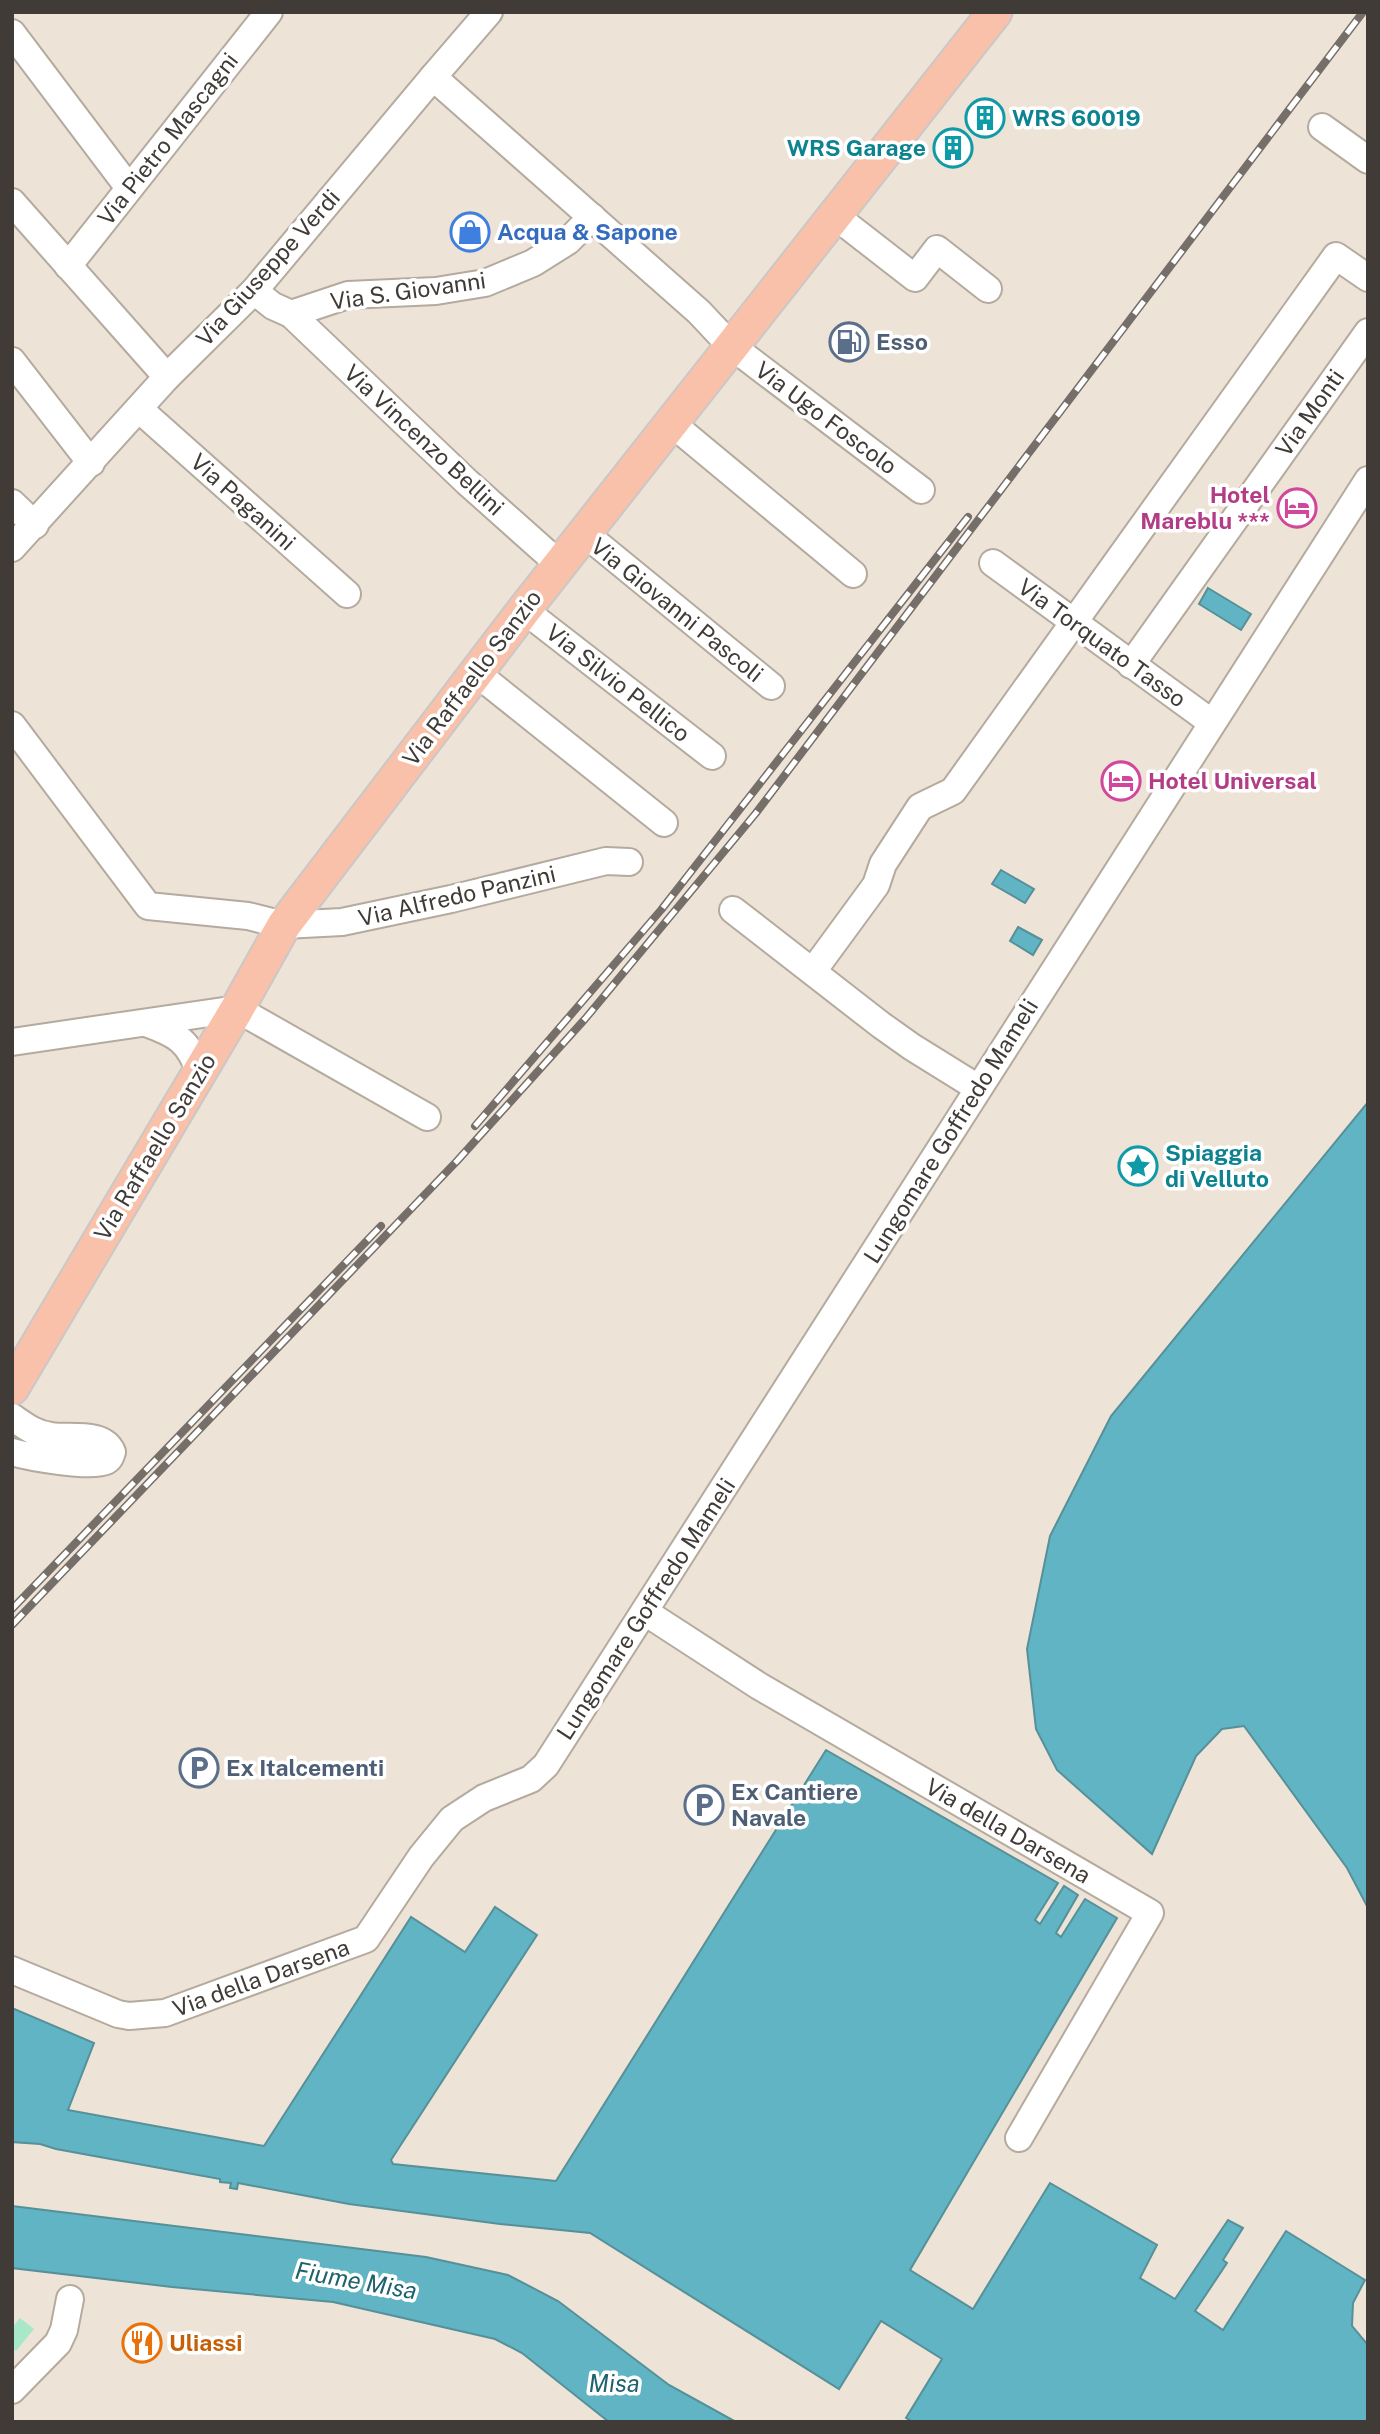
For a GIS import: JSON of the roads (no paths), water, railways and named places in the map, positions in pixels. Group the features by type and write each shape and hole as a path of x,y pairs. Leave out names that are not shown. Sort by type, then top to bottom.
{"main road":[{"name":"Via Raffaello Sanzio","path":"12,1388 200,1073 284,925 559,564 995,12"}],"street":[{"name":"Via Pietro Mascagni","path":"68,266 269,12"},
{"name":"Via Giuseppe Verdi","path":"12,548 167,377 254,292 489,12"},
{"path":"12,33 129,188"},
{"path":"433,77 699,312 730,345"},
{"path":"1322,127 1368,160"},
{"path":"12,202 167,377"},
{"path":"834,215 915,278 937,249 988,289"},
{"name":"Via S. Giovanni","path":"291,314 348,295 436,291 485,283 533,263 568,241 592,217"},
{"path":"813,971 876,885 883,864 920,807 953,791 1336,256 1368,278"},
{"name":"Via Vincenzo Bellini","path":"254,292 273,306 291,314 467,482 559,564"},
{"name":"Via Monti","path":"1131,665 1368,331"},
{"name":"Via Ugo Foscolo","path":"730,345 921,490"},
{"path":"12,360 91,463"},
{"name":"Via Paganini","path":"139,409 347,594"},
{"path":"670,422 852,574"},
{"name":"Lungomare Goffredo Mameli","path":"531,1779 546,1765 645,1612 1368,480"},
{"path":"12,503 35,525"},
{"name":"Via Giovanni Pascoli","path":"584,533 771,686"},
{"name":"Via Torquato Tasso","path":"993,563 1211,722"},
{"name":"Via Silvio Pellico","path":"524,610 712,757"},
{"path":"475,672 664,823"},
{"name":"Via Alfredo Panzini","path":"12,725 148,906 248,916 284,925 342,922 606,862 629,862"},
{"path":"733,910 912,1047 978,1088"},
{"path":"12,1042 237,1009 427,1117"},
{"path":"146,1023 169,1031 185,1043 194,1054 200,1073"},
{"path":"12,1417 31,1431 51,1436 97,1439 105,1442 111,1452 105,1462 95,1463 45,1459 12,1452"},
{"name":"Via della Darsena","path":"645,1612 759,1686 1150,1913 1019,2138"},
{"name":"Via della Darsena","path":"12,1970 118,2014 165,2014 366,1940 421,1857 452,1819 484,1798 531,1779"},
{"path":"12,2389 58,2343 64,2330 70,2299"}],"water":[{"path":"1208,588 1251,614 1241,630 1199,604"},
{"path":"1001,870 1034,889 1025,903 992,884"},
{"path":"1018,927 1042,940 1033,955 1010,941"},
{"path":"1368,1102 1368,1908 1347,1868 1244,1726 1222,1729 1196,1756 1152,1854 1057,1770 1036,1729 1027,1649 1050,1536 1111,1416"},
{"path":"826,1750 1058,1883 1035,1920 1040,1924 1064,1886 1078,1895 1056,1933 1061,1937 1085,1899 1117,1918 910,2270 973,2309 1050,2183 1157,2245 1140,2278 1175,2299 1228,2220 1243,2228 1223,2260 1227,2263 1195,2311 1223,2330 1286,2231 1365,2280 1353,2303 1352,2326 1368,2345 1368,2422 913,2422 906,2418 942,2359 881,2321 839,2389 590,2233 349,2204 238,2183 237,2189 230,2188 231,2183 220,2182 220,2179 40,2144 12,2142 12,2008 94,2043 68,2110 264,2146 411,1917 465,1952 495,1907 537,1935 391,2160 393,2164 556,2181"},
{"name":"Misa","path":"12,2206 426,2257 508,2275 558,2301 669,2385 736,2422 609,2422 522,2353 495,2339 333,2302 12,2268"}],"railway":[{"path":"12,1625 457,1161 585,1019 756,813 1363,12"},
{"path":"475,1126 661,910 968,517"},
{"path":"12,1609 381,1226"}],"place":[{"name":"WRS 60019","path":"985,118"},
{"name":"WRS Garage","path":"953,148"},
{"name":"Acqua & Sapone","path":"470,232"},
{"name":"Esso","path":"849,342"},
{"name":"Hotel Mareblu ***","path":"1297,508"},
{"name":"Hotel Universal","path":"1121,781"},
{"name":"Spiaggia di Velluto","path":"1138,1166"},
{"name":"Ex Italcementi","path":"199,1768"},
{"name":"Ex Cantiere Navale","path":"704,1805"},
{"name":"Uliassi","path":"142,2343"}],"water label":[{"name":"Fiume Misa","path":"356,2281"}]}
